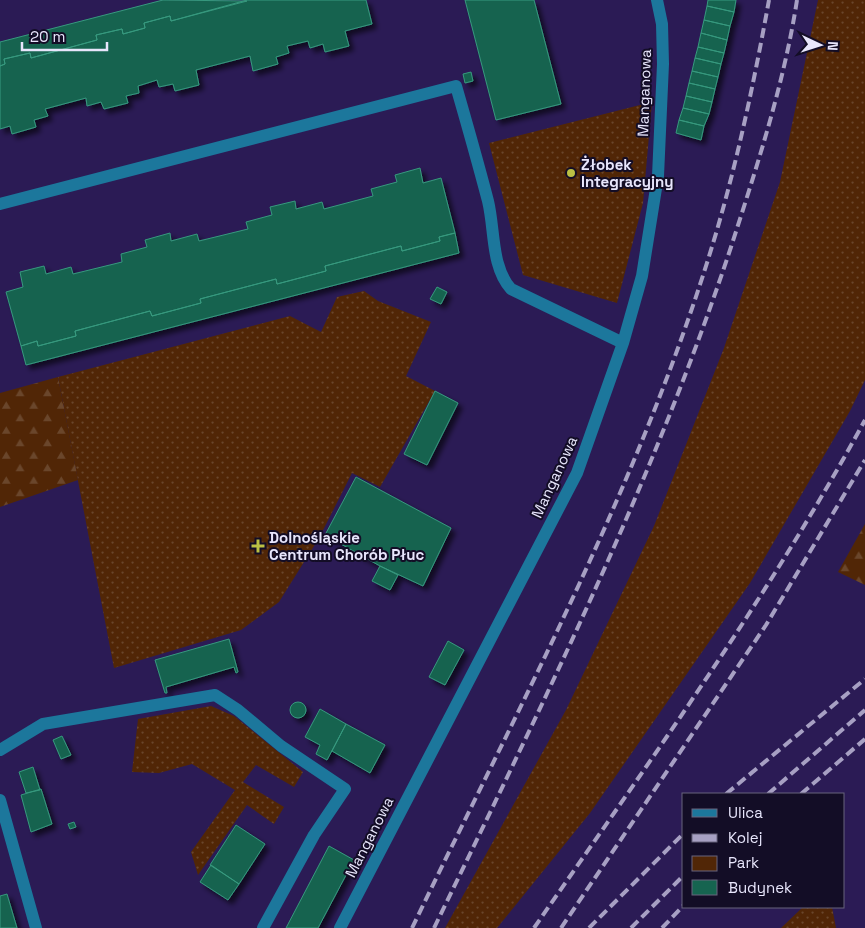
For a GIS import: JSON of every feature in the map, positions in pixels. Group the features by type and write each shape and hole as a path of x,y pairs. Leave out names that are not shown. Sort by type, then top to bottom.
{"street":[{"name":"Manganowa","path":"340,928 577,472 623,344 642,276 658,176 663,64 662,24 657,0"},
{"path":"0,204 456,86 488,203 502,280 511,289 623,344"},
{"path":"0,750 43,724 88,716 214,695 238,710 281,746 344,788 314,835 263,928"},
{"path":"0,800 36,928"}],"green space":[{"path":"818,0 865,0 865,380 850,411 750,583 590,813 497,928 445,928 566,710 654,526 724,348 780,182"},
{"path":"652,102 643,203 617,303 523,275 489,143"},
{"path":"364,291 378,301 431,322 406,376 435,391 380,487 352,473 319,538 279,602 241,630 114,668 58,377 290,316 321,332 337,297"},
{"path":"58,377 78,480 0,507 0,393"},
{"path":"865,524 865,585 838,572"},
{"path":"211,706 234,716 303,772 294,787 256,765 243,782 284,807 274,824 247,805 198,875 191,852 235,790 192,764 159,773 132,772 138,719"},
{"path":"802,908 832,908 836,928 781,928"}],"building":[{"path":"163,0 247,1 171,21 170,16 144,23 145,28 123,34 122,29 96,35 97,40 31,58 30,53 4,59 5,64 0,66 0,42"},
{"path":"247,0 366,0 372,24 345,31 349,46 325,52 323,44 310,48 308,41 287,46 289,53 276,57 278,64 253,71 250,56 196,70 199,85 175,91 173,84 159,87 157,80 138,86 139,93 126,96 128,103 104,109 101,102 87,106 86,98 45,109 48,116 34,120 36,127 12,134 10,126 0,129 0,66 5,64 4,59 30,53 31,58 97,40 96,35 122,29 123,34 145,28 144,23 170,16 171,21"},
{"path":"465,0 534,0 561,104 496,120"},
{"path":"708,0 736,0 734,12 707,6"},
{"path":"707,6 734,12 730,26 704,20"},
{"path":"704,20 730,26 727,40 701,33"},
{"path":"701,33 727,40 724,53 698,47"},
{"path":"698,47 724,53 721,64 695,58"},
{"path":"695,58 721,64 718,77 692,71"},
{"path":"692,71 718,77 715,89 689,83"},
{"path":"471,72 473,81 465,83 463,74"},
{"path":"689,83 715,89 712,102 686,96"},
{"path":"686,96 712,102 709,114 683,108"},
{"path":"683,108 709,114 704,126 679,120"},
{"path":"679,120 704,126 701,140 676,133"},
{"path":"420,168 423,183 441,178 455,233 439,237 440,241 402,251 401,246 325,266 326,271 277,284 276,279 200,299 201,303 152,316 150,311 75,331 76,336 38,346 37,341 21,346 6,292 23,287 20,272 44,266 46,274 71,267 73,274 122,262 121,254 147,247 145,240 170,233 171,241 197,234 199,241 248,229 246,222 272,215 270,207 295,201 296,209 322,202 324,209 373,196 371,189 397,182 395,175"},
{"path":"455,233 459,253 26,365 21,346 37,341 38,346 76,336 75,331 150,311 152,316 201,303 200,299 276,279 277,284 326,271 325,266 401,246 402,251 440,241 439,237"},
{"path":"437,287 447,292 441,304 430,299"},
{"path":"435,391 458,403 427,465 404,454"},
{"path":"356,477 451,528 423,586 380,566 325,535"},
{"path":"380,566 398,575 390,590 372,581"},
{"path":"229,639 238,672 236,673 234,667 166,687 167,693 165,693 155,660"},
{"path":"448,641 464,650 445,685 429,677"},
{"path":"295,702 301,702 306,707 304,716 295,718 290,713 290,707"},
{"path":"320,709 346,724 327,760 316,754 320,745 305,737"},
{"path":"346,724 385,745 370,773 332,751"},
{"path":"62,736 71,755 61,759 53,740"},
{"path":"33,767 40,790 26,793 19,772"},
{"path":"41,789 52,824 31,832 21,795"},
{"path":"74,822 76,827 70,829 68,824"},
{"path":"236,825 265,844 239,884 210,865"},
{"path":"329,846 354,860 318,928 286,928"},
{"path":"211,865 239,884 228,900 200,882"},
{"path":"7,894 17,928 0,928 0,896"}],"railway":[{"path":"412,928 579,585 618,498 654,410 688,321 717,230 746,115 769,0"},
{"path":"434,928 555,677 594,592 667,422 731,247 769,125 785,63 797,0"},
{"path":"534,928 664,741 748,615 789,551 865,420"},
{"path":"561,928 766,625 865,460"},
{"path":"727,793 865,679"},
{"path":"769,793 865,710"},
{"path":"802,793 865,739"},
{"path":"589,928 682,835"},
{"path":"631,928 682,877"},
{"path":"662,928 682,907"}],"place":[{"name":"Żłobek Integracyjny","path":"571,173"},
{"name":"Dolnośląskie Centrum Chorób Płuc","path":"258,546"}]}
